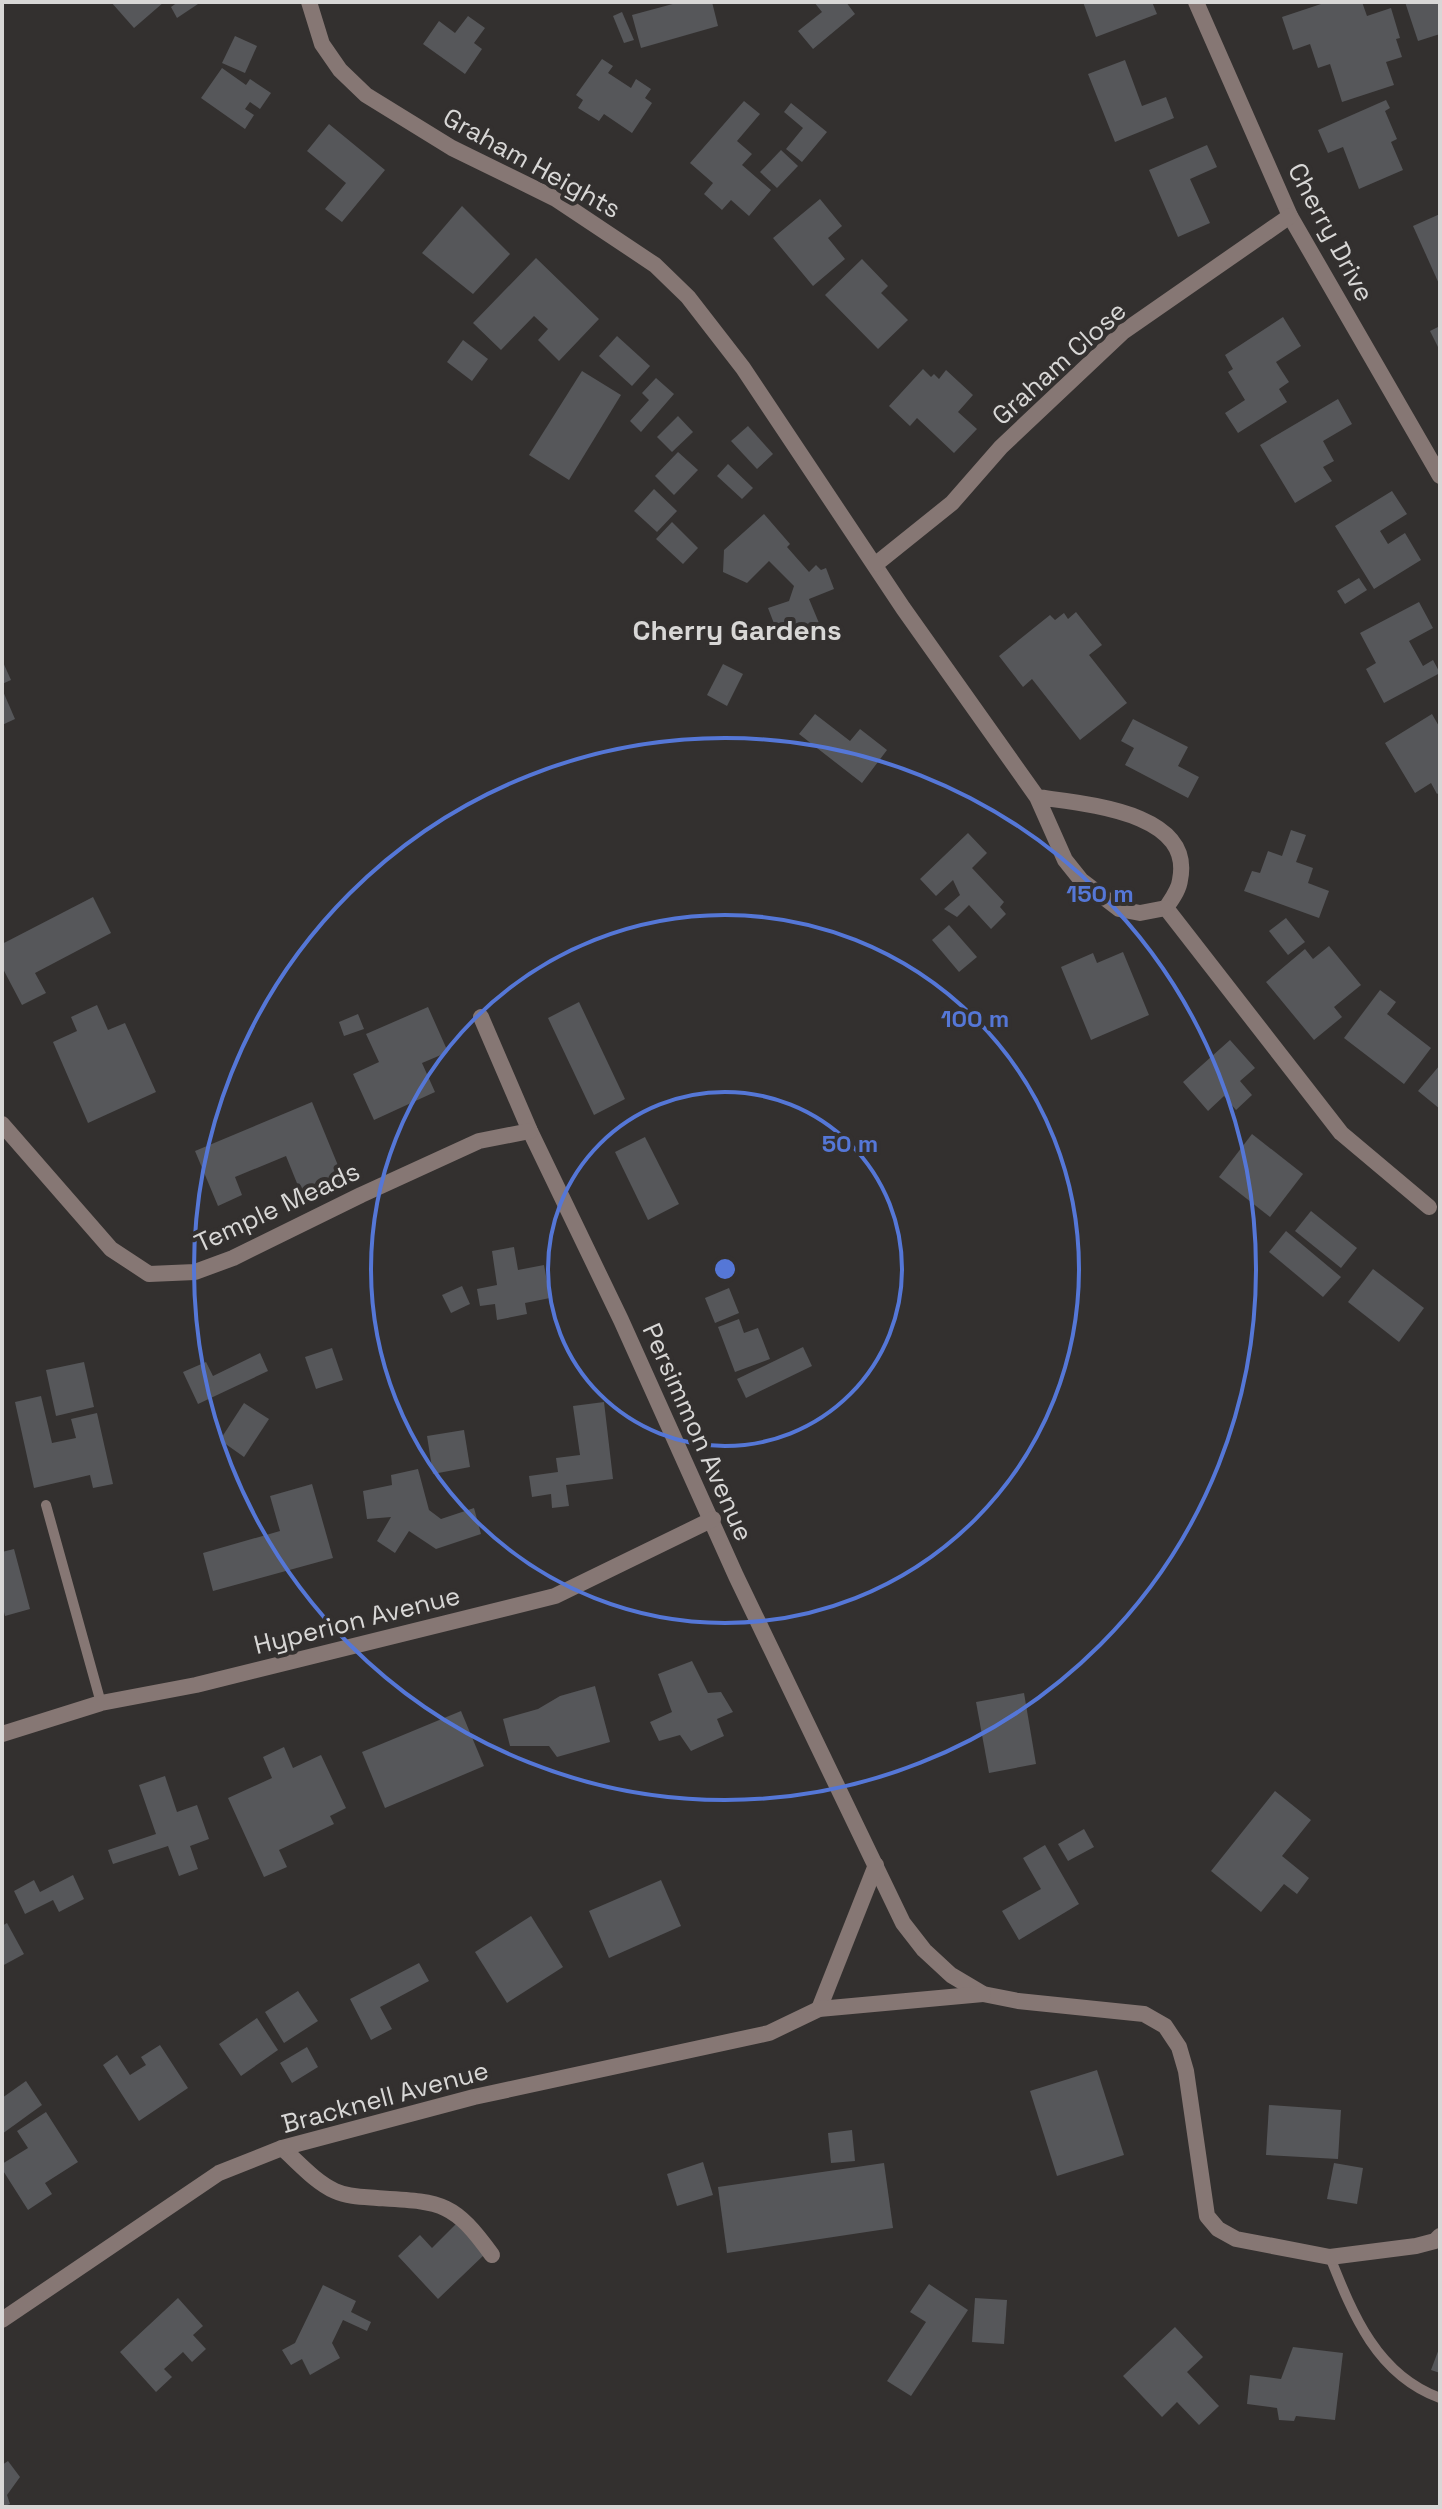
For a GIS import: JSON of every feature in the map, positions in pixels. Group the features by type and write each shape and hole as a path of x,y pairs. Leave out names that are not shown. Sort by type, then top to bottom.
{"street":[{"name":"Graham Heights","path":"309,2 322,44 340,70 366,95 452,148 556,199 655,265 688,297 743,368 903,608 1037,797 1065,860 1100,897 1119,909 1140,913 1166,908"},
{"name":"Cherry Drive","path":"1196,2 1290,216 1440,476"},
{"name":"Graham Close","path":"876,564 952,503 1001,447 1123,332 1290,216"},
{"path":"1037,797 1120,810 1171,839 1181,860 1180,882 1166,908 1341,1133 1429,1207"},
{"name":"Persimmon Avenue","path":"481,1017 530,1131 713,1519 736,1576 903,1923 924,1950 951,1975 983,1994"},
{"name":"Temple Meads","path":"2,1124 111,1249 149,1274 195,1272 233,1258 479,1141 530,1131"},
{"name":"Hyperion Avenue","path":"2,1734 101,1703 196,1685 555,1596 713,1519"},
{"path":"876,1865 819,2009 983,1994 1018,2001 1144,2014 1165,2026 1179,2047 1186,2071 1207,2216 1218,2229 1236,2239 1330,2257 1416,2246 1435,2241 1440,2236"},
{"name":"Bracknell Avenue","path":"2,2320 219,2173 282,2148 474,2097 769,2033 819,2009"},
{"path":"282,2148 335,2191 354,2196 417,2201 451,2209 473,2229 492,2255"}],"lane":[{"path":"46,1505 101,1703"},
{"path":"1330,2257 1353,2315 1383,2362 1426,2393 1440,2398"}],"building":[{"path":"111,2 164,2 134,28"},
{"path":"178,2 201,2 177,18 171,7"},
{"path":"680,2 712,2 718,26 641,48 632,15"},
{"path":"814,2 846,2 855,14 813,49 798,31 822,12"},
{"path":"1083,2 1152,2 1157,14 1096,37"},
{"path":"1327,2 1362,2 1367,16 1391,8 1402,57 1386,62 1394,85 1342,102 1330,64 1318,68 1310,44 1293,50 1282,17"},
{"path":"1405,2 1440,2 1440,34 1418,41"},
{"path":"622,12 634,40 624,43 613,16"},
{"path":"468,16 485,28 474,43 482,49 465,74 423,44 439,21 455,33"},
{"path":"235,36 257,46 245,73 222,63"},
{"path":"602,59 613,66 608,73 631,88 636,79 651,89 645,98 652,103 632,133 604,114 599,121 578,108 583,100 576,95"},
{"path":"1125,60 1142,106 1166,97 1174,118 1115,142 1088,74"},
{"path":"222,68 246,85 250,79 271,93 260,109 250,102 245,109 254,115 245,129 201,98"},
{"path":"1386,100 1390,108 1385,111 1397,139 1391,142 1403,170 1359,189 1343,147 1328,153 1318,130"},
{"path":"744,101 760,114 737,141 752,154 742,165 771,190 749,216 731,200 722,210 704,194 713,183 690,163"},
{"path":"791,103 827,132 802,162 786,149 803,128 784,112"},
{"path":"329,124 385,170 342,222 325,209 346,183 307,151"},
{"path":"1207,145 1217,167 1190,179 1210,223 1178,237 1149,170"},
{"path":"781,150 798,166 777,188 760,172"},
{"path":"820,199 842,226 828,238 845,259 813,286 773,238"},
{"path":"462,206 510,254 473,294 422,253"},
{"path":"1440,214 1440,286 1413,226"},
{"path":"536,258 599,319 559,361 538,340 548,329 534,316 501,350 473,323"},
{"path":"862,259 888,286 881,293 908,320 878,349 825,295"},
{"path":"1283,317 1301,346 1276,362 1289,382 1279,389 1287,402 1238,433 1225,413 1245,400 1228,372 1233,369 1225,355"},
{"path":"1440,326 1440,351 1430,331"},
{"path":"617,336 650,366 632,386 599,356"},
{"path":"463,340 488,359 472,381 447,362"},
{"path":"923,369 931,377 934,374 939,379 946,370 973,395 958,412 977,429 954,453 917,418 910,426 889,406"},
{"path":"582,371 621,395 569,480 529,455"},
{"path":"656,378 674,394 641,432 630,421 649,400 642,393"},
{"path":"1338,399 1352,424 1323,441 1334,461 1323,467 1332,481 1295,503 1260,445"},
{"path":"678,416 693,432 672,452 657,437"},
{"path":"748,426 773,454 757,469 731,441"},
{"path":"678,452 698,470 674,495 655,476"},
{"path":"728,464 753,488 742,499 717,476"},
{"path":"654,489 677,511 657,532 634,511"},
{"path":"1392,491 1407,514 1380,531 1388,544 1405,533 1421,560 1374,589 1335,526"},
{"path":"764,514 809,572 816,565 821,570 826,568 834,589 809,599 819,623 780,639 768,608 789,601 794,586 769,561 747,583 723,572 724,550"},
{"path":"672,522 698,548 683,564 656,539"},
{"path":"1359,578 1367,590 1345,604 1337,591"},
{"path":"1419,602 1433,628 1409,641 1423,666 1433,660 1440,673 1384,703 1366,669 1376,663 1360,633"},
{"path":"1076,612 1102,645 1089,655 1127,703 1080,740 1032,679 1023,687 999,656 1050,615 1055,620 1064,613 1068,619"},
{"path":"2,660 11,680 2,684"},
{"path":"723,664 743,674 727,706 707,695"},
{"path":"2,689 15,719 2,725"},
{"path":"815,714 850,741 860,729 887,750 862,783 799,734"},
{"path":"1432,714 1440,728 1440,792 1437,794 1431,783 1415,793 1385,743"},
{"path":"1133,719 1188,747 1178,766 1199,777 1188,798 1125,765 1134,748 1121,741"},
{"path":"1291,830 1306,835 1296,862 1313,868 1308,883 1329,891 1319,918 1244,891 1252,871 1260,873 1268,851 1282,856"},
{"path":"968,833 987,853 972,868 1004,902 1000,907 1006,914 991,929 969,905 957,917 944,909 960,895 953,880 936,896 920,879"},
{"path":"93,897 111,933 35,973 46,993 22,1005 2,967 2,944"},
{"path":"1286,918 1305,942 1288,955 1269,931"},
{"path":"949,925 977,957 959,972 932,940"},
{"path":"1329,946 1361,985 1334,1007 1342,1017 1314,1040 1266,982 1305,949 1313,959"},
{"path":"1123,952 1149,1015 1091,1040 1061,967 1093,953 1097,963"},
{"path":"1380,990 1396,1002 1387,1014 1431,1048 1404,1084 1344,1038"},
{"path":"579,1002 625,1099 594,1115 548,1018"},
{"path":"97,1005 108,1030 125,1023 156,1092 88,1123 53,1042 77,1031 71,1017"},
{"path":"428,1007 448,1052 422,1063 435,1092 374,1120 353,1074 379,1062 366,1034"},
{"path":"358,1014 364,1029 344,1036 339,1022"},
{"path":"1230,1040 1255,1068 1240,1081 1252,1095 1236,1110 1224,1096 1208,1111 1183,1082"},
{"path":"1440,1065 1440,1109 1418,1091"},
{"path":"312,1102 346,1185 305,1203 286,1156 235,1177 242,1195 218,1206 195,1151"},
{"path":"1252,1134 1303,1174 1270,1217 1219,1177"},
{"path":"645,1137 679,1204 648,1220 615,1152"},
{"path":"1311,1211 1357,1248 1341,1268 1295,1231"},
{"path":"1286,1231 1341,1277 1323,1297 1269,1252"},
{"path":"514,1247 518,1270 544,1265 550,1298 525,1303 527,1314 497,1320 495,1304 480,1306 477,1289 497,1285 492,1251"},
{"path":"1373,1269 1424,1308 1399,1342 1348,1302"},
{"path":"462,1286 470,1304 451,1313 442,1295"},
{"path":"729,1288 739,1313 715,1323 705,1298"},
{"path":"739,1319 744,1333 758,1328 770,1359 735,1372 718,1327"},
{"path":"803,1347 812,1366 746,1398 737,1379"},
{"path":"332,1348 343,1380 316,1389 305,1357"},
{"path":"260,1353 268,1371 198,1404 183,1372 206,1362 213,1376"},
{"path":"84,1362 94,1407 56,1416 46,1370"},
{"path":"41,1396 52,1443 76,1438 71,1419 97,1413 113,1484 93,1488 90,1475 34,1488 15,1402"},
{"path":"604,1402 613,1479 566,1485 569,1506 552,1508 551,1494 532,1497 529,1476 558,1472 556,1458 580,1455 573,1406"},
{"path":"244,1403 269,1419 244,1457 220,1440"},
{"path":"464,1430 470,1467 433,1474 427,1436"},
{"path":"418,1469 429,1510 441,1519 474,1508 481,1534 436,1549 409,1531 395,1553 377,1541 391,1517 367,1519 363,1491 392,1485 391,1475"},
{"path":"312,1484 333,1558 213,1591 203,1553 280,1531 270,1496"},
{"path":"14,1549 30,1609 5,1616 2,1604 2,1552"},
{"path":"692,1661 708,1693 721,1692 733,1712 717,1719 724,1736 691,1751 680,1735 659,1741 650,1722 672,1712 658,1674"},
{"path":"595,1686 610,1742 557,1757 549,1746 510,1746 503,1719 538,1709 560,1696"},
{"path":"1024,1693 1036,1764 989,1773 976,1702"},
{"path":"461,1711 484,1766 385,1808 362,1752"},
{"path":"284,1747 293,1768 321,1755 346,1808 330,1816 334,1824 279,1850 287,1867 264,1877 228,1798 272,1778 263,1757"},
{"path":"165,1776 177,1812 197,1805 209,1839 190,1846 198,1869 179,1876 168,1846 113,1864 108,1850 156,1834 139,1785"},
{"path":"1275,1791 1311,1820 1282,1856 1309,1878 1297,1894 1284,1884 1261,1912 1211,1871"},
{"path":"1084,1829 1094,1847 1068,1861 1058,1844"},
{"path":"1045,1845 1079,1904 1019,1940 1002,1911 1041,1889 1023,1858"},
{"path":"73,1875 84,1899 59,1912 53,1900 25,1914 14,1891 34,1880 40,1892"},
{"path":"661,1880 681,1926 609,1958 589,1911"},
{"path":"531,1916 563,1967 507,2003 475,1952"},
{"path":"7,1923 24,1954 2,1966 2,1926"},
{"path":"419,1963 429,1981 380,2007 392,2029 371,2040 350,1999"},
{"path":"298,1991 318,2021 284,2043 265,2012"},
{"path":"257,2018 278,2050 241,2076 219,2044"},
{"path":"160,2045 188,2088 139,2121 103,2065 117,2055 130,2075 146,2065 141,2057"},
{"path":"307,2047 318,2067 292,2083 280,2063"},
{"path":"1097,2070 1124,2155 1057,2176 1030,2091"},
{"path":"26,2081 42,2105 2,2134 2,2098"},
{"path":"1269,2105 1341,2110 1338,2159 1266,2155"},
{"path":"46,2112 78,2162 45,2183 52,2194 28,2210 2,2169 2,2164 28,2148 17,2131"},
{"path":"852,2130 855,2161 831,2163 828,2133"},
{"path":"703,2162 713,2195 677,2206 667,2174"},
{"path":"884,2163 893,2228 727,2253 718,2187"},
{"path":"1334,2163 1363,2168 1357,2204 1327,2199"},
{"path":"456,2224 485,2254 438,2299 398,2256 420,2235 432,2248"},
{"path":"929,2284 968,2310 911,2396 887,2381 926,2322 910,2312"},
{"path":"323,2285 356,2301 351,2312 371,2322 367,2331 343,2320 332,2343 340,2358 310,2375 302,2359 291,2365 282,2350 295,2343"},
{"path":"178,2298 203,2326 193,2335 206,2349 192,2362 183,2352 164,2369 172,2377 156,2392 120,2352"},
{"path":"975,2298 1007,2300 1004,2344 972,2342"},
{"path":"1175,2327 1203,2357 1187,2372 1219,2406 1199,2425 1177,2402 1162,2417 1123,2376"},
{"path":"1440,2346 1440,2373 1431,2370"},
{"path":"1293,2347 1343,2353 1335,2420 1296,2416 1294,2421 1279,2420 1277,2408 1247,2404 1250,2375 1281,2379"},
{"path":"8,2461 20,2477 7,2495 10,2504 2,2507 2,2465"}],"district":[{"name":"Cherry Gardens","path":"737,630"}]}
